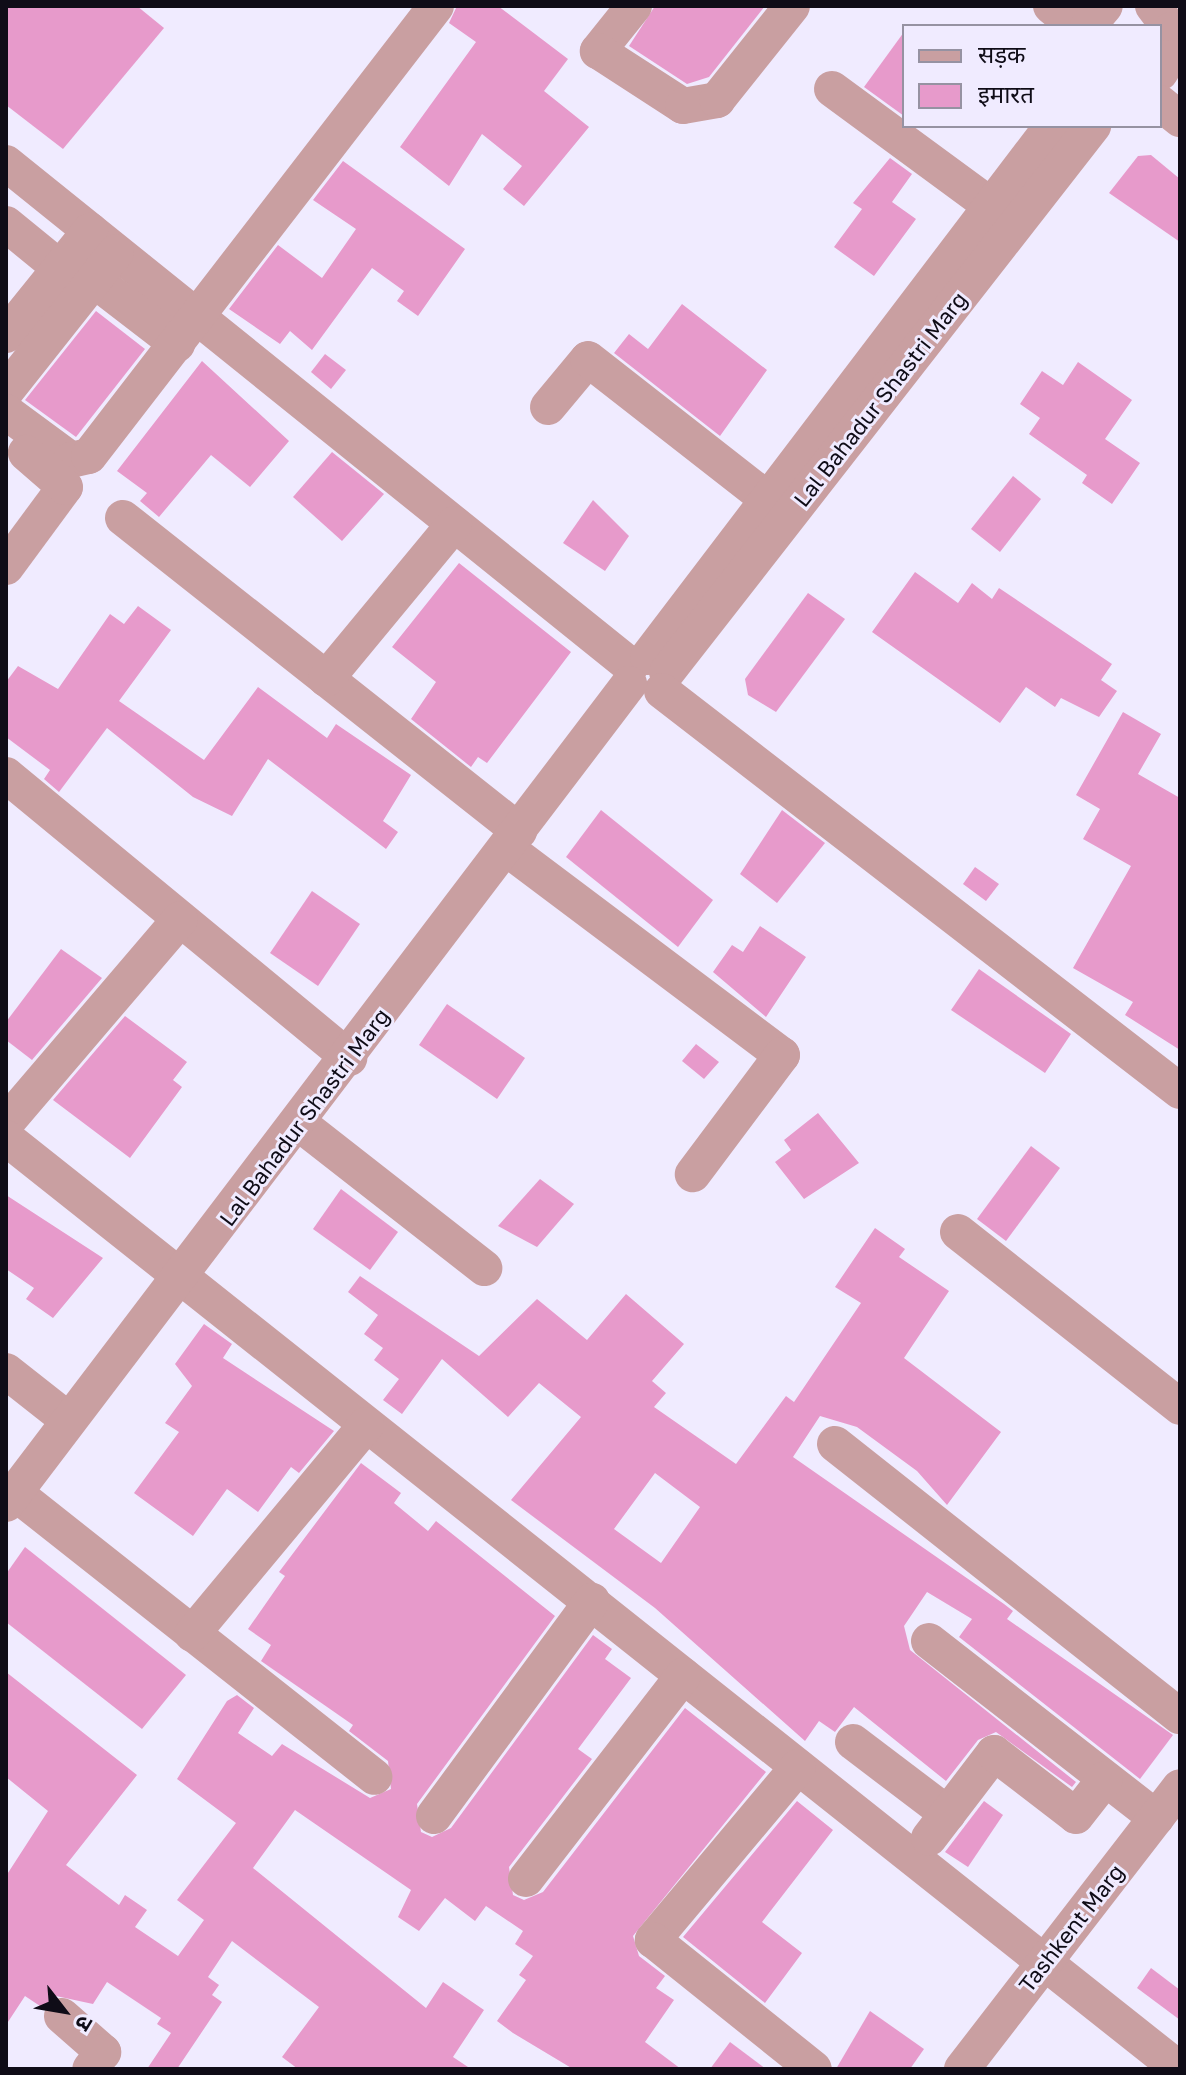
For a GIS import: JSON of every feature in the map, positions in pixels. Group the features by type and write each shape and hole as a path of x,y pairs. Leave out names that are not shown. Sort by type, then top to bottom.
{"street":[{"path":"6,412 78,463 188,332 436,6"},
{"path":"634,6 598,51 683,106 717,100 792,6"},
{"path":"1051,6 1074,24"},
{"path":"1090,24 1105,6"},
{"path":"1167,12 1170,66"},
{"path":"832,89 991,206"},
{"path":"1162,105 1180,119"},
{"name":"Lal Bahadur Shastri Marg","path":"647,678 766,498 1050,128"},
{"name":"Lal Bahadur Shastri Marg","path":"11,1498 67,1419 183,1279 512,839 647,678 1091,128"},
{"path":"6,163 103,242 147,299 188,332 454,524 647,678 1180,1091"},
{"path":"6,224 60,268"},
{"path":"6,335 60,268 103,242"},
{"path":"6,391 94,280 103,242"},
{"path":"94,280 147,299"},
{"path":"548,407 588,359 766,498"},
{"path":"6,438 65,487 6,567"},
{"path":"123,518 326,679 512,839 782,1055 693,1174"},
{"path":"326,679 454,524"},
{"path":"6,775 349,1058"},
{"path":"6,1123 180,919"},
{"path":"300,1124 484,1268"},
{"path":"6,1138 1179,2069"},
{"path":"958,1232 1180,1407"},
{"path":"6,1371 67,1419"},
{"path":"192,1634 366,1425"},
{"path":"835,1444 1180,1716"},
{"path":"11,1498 192,1634 374,1777"},
{"path":"434,1816 592,1601"},
{"path":"929,1641 1105,1779 1168,1824"},
{"path":"526,1879 683,1676"},
{"path":"853,1742 938,1826 1023,1715"},
{"path":"994,1753 1076,1816 1105,1779"},
{"path":"798,1767 653,1940 814,2069"},
{"name":"Tashkent Marg","path":"962,2069 1054,1969 1168,1824 1180,1787"},
{"name":"Tashkent Marg","path":"989,2069 1054,1969"},
{"path":"62,2016 103,2052 90,2069"}],"building":[{"path":"6,6 137,6 164,28 63,149 6,105"},
{"path":"457,6 498,6 568,59 544,91 589,127 524,206 503,189 522,166 482,134 449,186 400,147 476,42 449,23"},
{"path":"655,6 765,6 709,77 687,84 629,46"},
{"path":"902,35 902,115 864,87"},
{"path":"1151,155 1180,179 1180,242 1109,193 1138,156"},
{"path":"890,158 912,174 892,202 916,219 874,276 834,247 862,209 853,203"},
{"path":"343,161 465,249 418,316 397,301 404,291 372,268 312,350 290,331 280,344 229,309 278,245 322,278 356,229 313,200"},
{"path":"682,304 767,370 720,436 614,353 629,334 648,349"},
{"path":"96,311 145,349 76,437 25,400"},
{"path":"325,354 346,370 331,389 311,372"},
{"path":"202,361 289,441 250,487 211,455 159,517 140,501 147,493 117,471"},
{"path":"1078,362 1132,400 1105,439 1140,463 1112,504 1082,483 1087,475 1029,434 1040,418 1020,404 1042,371 1063,385"},
{"path":"332,452 384,494 342,541 293,497"},
{"path":"1013,476 1041,499 1000,552 971,529"},
{"path":"593,500 629,536 605,571 563,543"},
{"path":"459,563 571,652 487,763 478,757 471,767 411,719 436,682 392,647"},
{"path":"915,572 958,603 972,583 992,599 999,588 1112,664 1101,680 1117,691 1099,717 1061,698 1055,707 1026,687 1000,723 872,632"},
{"path":"808,593 845,619 776,712 748,695 745,679"},
{"path":"138,606 171,630 119,701 204,760 258,687 327,738 336,724 411,775 383,821 398,832 386,849 268,759 232,816 193,797 107,728 59,792 44,779 50,770 6,737 6,682 18,666 58,689 110,614 124,624"},
{"path":"1123,712 1161,734 1138,774 1180,798 1180,1050 1125,1015 1133,1002 1073,968 1131,866 1083,839 1100,809 1076,795"},
{"path":"601,810 713,900 678,947 566,857"},
{"path":"782,810 825,843 777,903 740,874"},
{"path":"975,867 999,884 986,901 963,884"},
{"path":"312,891 360,924 318,986 270,953"},
{"path":"760,926 806,957 766,1017 713,972 732,945 743,952"},
{"path":"61,949 102,978 32,1060 6,1040 6,1022"},
{"path":"979,969 1071,1034 1045,1073 951,1010"},
{"path":"447,1004 525,1058 497,1099 419,1045"},
{"path":"125,1016 187,1062 173,1080 182,1087 130,1158 53,1100"},
{"path":"696,1044 719,1062 704,1079 682,1061"},
{"path":"818,1113 859,1163 804,1199 775,1162 791,1150 784,1140"},
{"path":"1031,1146 1060,1168 1006,1241 977,1219"},
{"path":"540,1179 574,1204 537,1247 498,1226"},
{"path":"341,1189 398,1232 370,1270 313,1229"},
{"path":"6,1195 103,1258 53,1318 26,1299 34,1288 6,1269"},
{"path":"875,1228 905,1249 899,1257 949,1291 904,1358 1001,1432 947,1505 917,1471 857,1427 820,1416 793,1457 1004,1604 1013,1611 1007,1619 1173,1735 1140,1779 959,1637 972,1619 927,1592 904,1626 910,1650 1076,1782 1072,1787 996,1732 978,1740 946,1781 854,1707 835,1732 819,1721 805,1741 655,1608 511,1500 581,1417 539,1383 508,1417 442,1359 402,1414 383,1400 399,1379 374,1360 383,1348 364,1334 378,1315 348,1292 360,1276 479,1356 537,1299 587,1340 626,1294 684,1344 652,1381 666,1393 654,1407 736,1464 786,1396 794,1402 861,1303 835,1287","holes":["655,1473 700,1507 661,1563 614,1529"]},
{"path":"204,1324 232,1344 223,1358 334,1431 299,1473 291,1467 258,1512 227,1489 193,1536 134,1493 179,1432 165,1423 192,1386 175,1364"},
{"path":"361,1463 401,1493 394,1503 428,1531 436,1521 555,1616 417,1804 421,1832 432,1837 451,1828 593,1635 612,1649 605,1659 631,1678 578,1749 592,1759 509,1867 513,1895 524,1900 543,1892 685,1708 766,1772 633,1936 639,1956 665,1976 656,1988 674,2000 645,2042 681,2069 573,2069 513,2033 497,2021 526,1980 519,1975 533,1956 515,1944 523,1931 486,1906 475,1921 445,1898 419,1931 398,1917 411,1890 295,1810 253,1868 426,2008 443,1982 484,2010 453,2057 471,2069 298,2069 282,2057 319,2007 232,1941 208,1977 219,1985 212,1995 222,2002 177,2069 147,2069 171,2033 157,2024 161,2018 107,1982 93,2004 56,1996 43,2008 25,1996 6,2025 6,1876 48,1811 6,1777 6,1672 137,1775 66,1865 119,1905 125,1895 147,1910 135,1927 178,1956 204,1920 177,1900 236,1823 177,1779 227,1701 237,1695 254,1708 238,1733 272,1756 282,1744 370,1798 391,1789 388,1761 349,1731 353,1725 261,1661 271,1645 248,1629 285,1576 279,1572"},
{"path":"25,1547 186,1675 142,1729 6,1622 6,1574"},
{"path":"797,1801 833,1830 762,1922 802,1953 765,2003 683,1937"},
{"path":"984,1801 1003,1815 968,1867 945,1852"},
{"path":"1151,1968 1180,1990 1180,2020 1137,1988"},
{"path":"870,2011 924,2049 910,2069 836,2069"},
{"path":"730,2042 766,2069 710,2069"}]}
